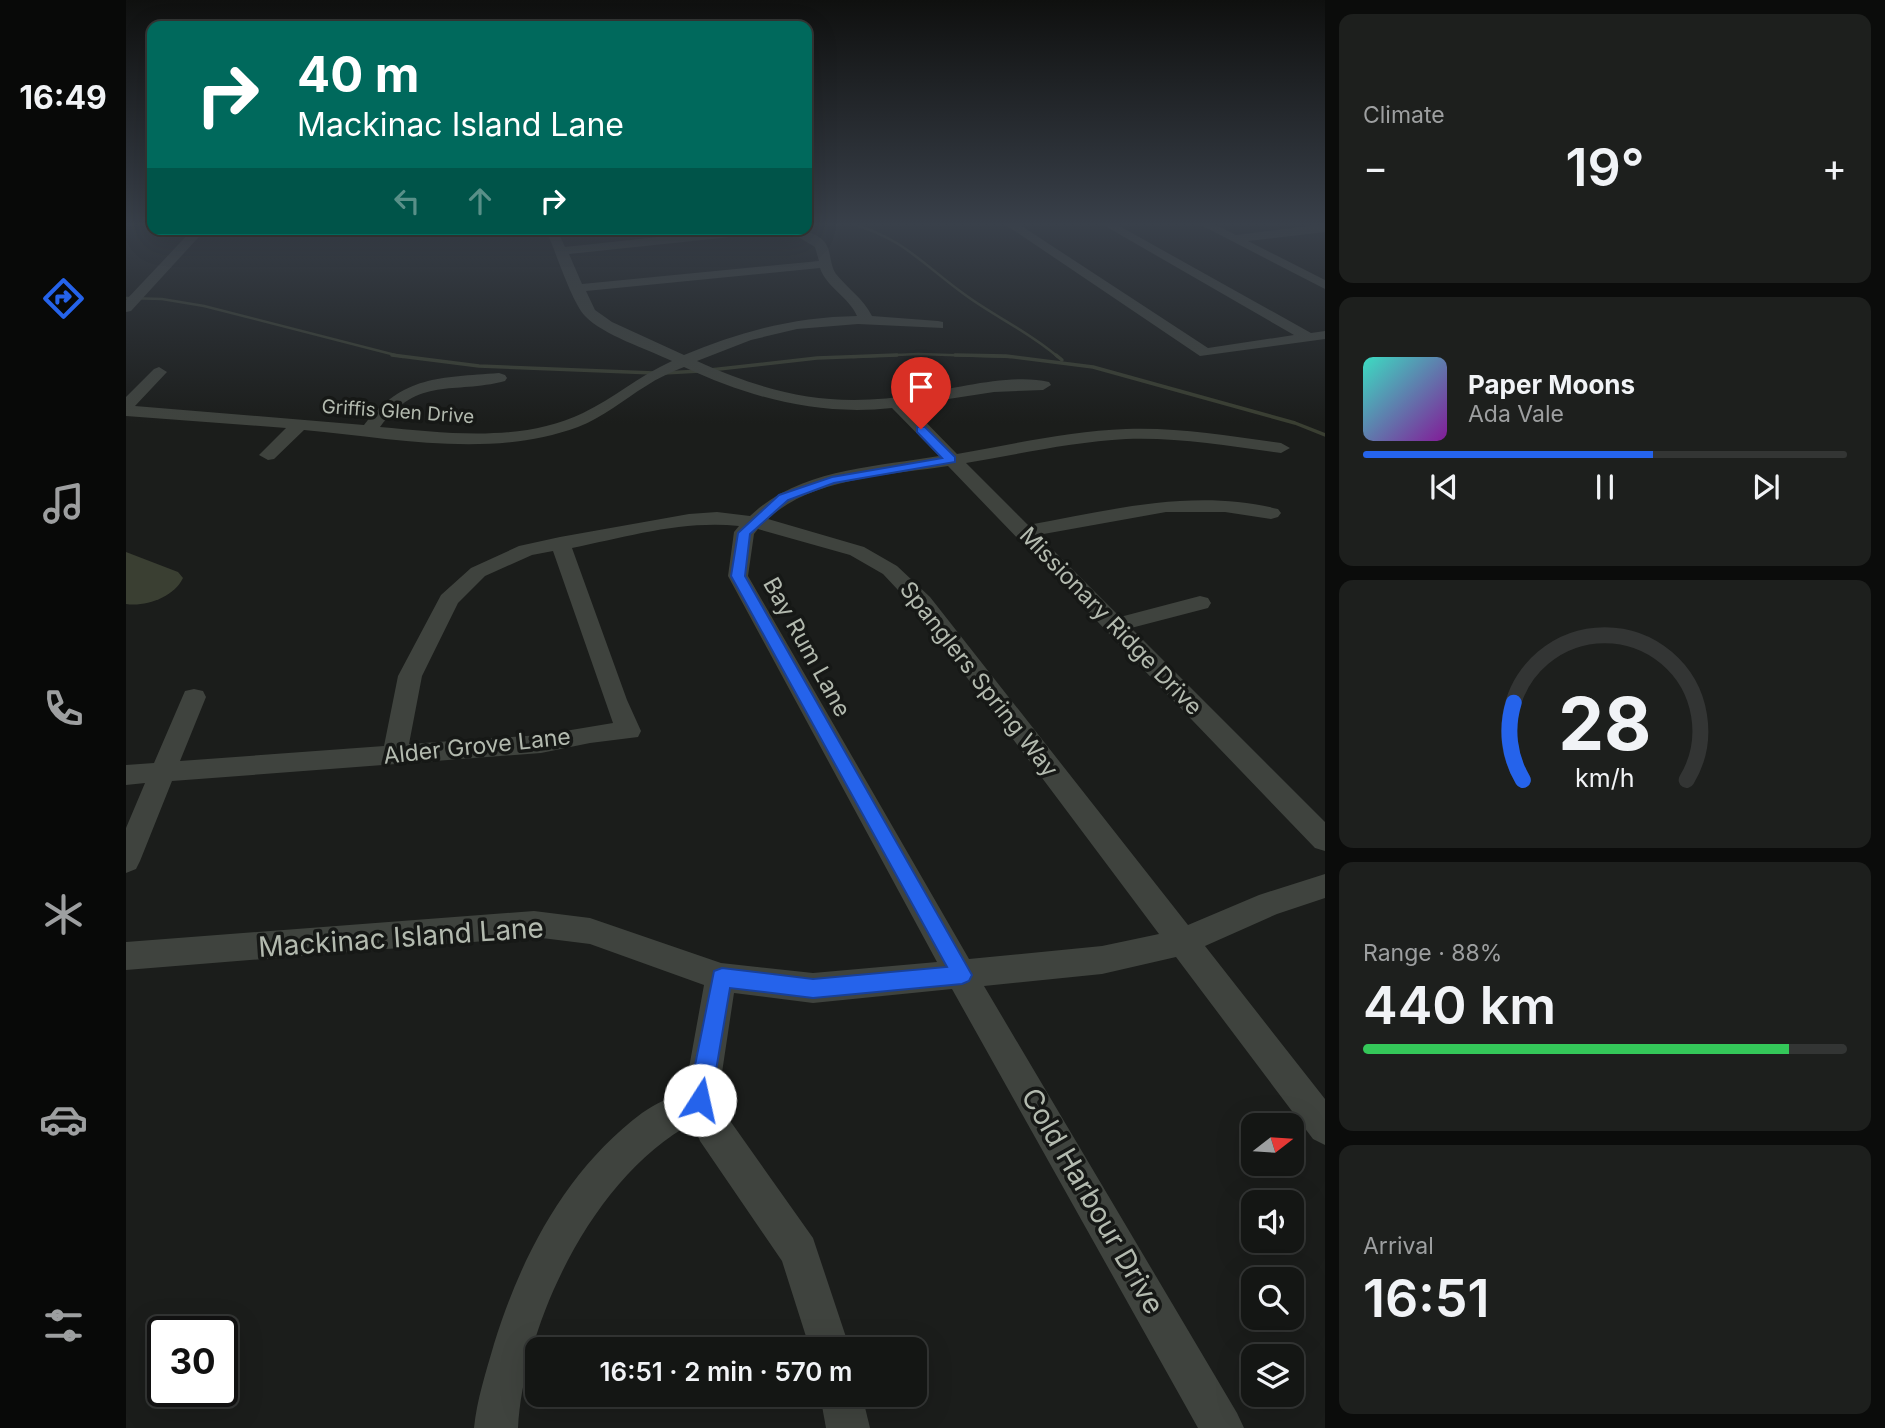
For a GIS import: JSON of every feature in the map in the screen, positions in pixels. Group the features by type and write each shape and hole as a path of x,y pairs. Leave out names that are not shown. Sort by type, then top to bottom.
{"street":[{"path":"126,308 143,290"},
{"path":"579,290 590,313 607,325 748,388 780,398 834,405 896,402 1007,386 1043,386"},
{"path":"699,290 701,293"},
{"path":"844,290 859,304 867,321"},
{"path":"1109,290 1205,353 1325,335"},
{"path":"1224,290 1308,337"},
{"name":"Griffis Glen Drive","path":"126,411 459,439 499,438 535,432 592,414 652,376 746,337 777,328 867,321 938,325"},
{"path":"126,406 159,372"},
{"path":"368,431 392,403 414,391 443,383 499,378"},
{"name":"Missionary Ridge Drive","path":"896,402 1325,840"},
{"path":"268,455 300,425"},
{"name":"Bay Rum Lane","path":"962,975 738,576 744,533 775,502 812,486 1074,439 1127,434 1204,437 1281,448"},
{"path":"1024,532 1166,506 1225,506 1271,513"},
{"name":"Spanglers Spring Way","path":"395,754 410,676 449,600 467,580 490,565 526,550 689,520 717,518 756,522 857,551 901,579 922,602 1325,1127"},
{"name":"Alder Grove Lane","path":"126,775 541,744 590,734 629,731 615,700 560,543"},
{"path":"1115,625 1200,603"},
{"path":"126,861 194,697"},
{"name":"Mackinac Island Lane","path":"126,956 534,924 590,931 722,977 813,988 1102,960 1181,942 1269,904 1325,886"},
{"name":"Cold Harbour Drive","path":"962,975 1222,1428"},
{"path":"722,977 700,1100 713,1128 799,1252 826,1337"},
{"path":"496,1428 497,1408 522,1313 556,1239 603,1174 654,1126 700,1100"},
{"path":"844,1407 848,1428"}],"shaded area":[{"path":"126,552 178,572 183,578 179,585 159,599 142,604 126,604"}],"waterway":[{"path":"958,290 1058,357"},
{"path":"126,298 162,299 204,306 398,356"},
{"path":"392,355 398,356"},
{"path":"710,370 817,358 893,355"},
{"path":"853,357 893,355"},
{"path":"893,355 1011,357"},
{"path":"955,355 1006,356 1093,367 1295,423 1325,435"},
{"path":"1056,355 1062,360"},
{"path":"398,356 479,366 654,373"},
{"path":"398,356 403,357"},
{"path":"664,373 700,371"}],"route":[{"path":"700,1100 722,977 813,988 962,975 738,576 744,533 775,502 832,480 951,460 921,429"}]}
